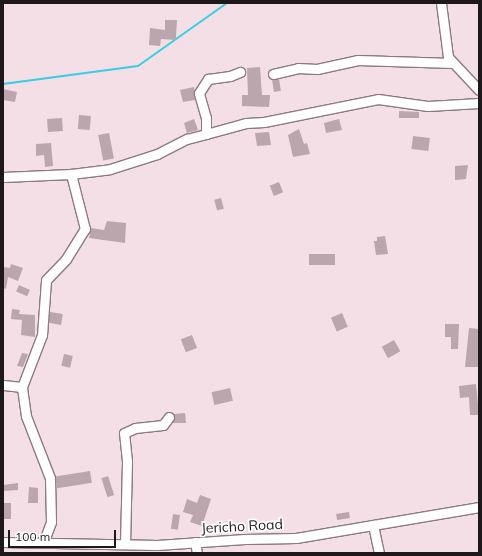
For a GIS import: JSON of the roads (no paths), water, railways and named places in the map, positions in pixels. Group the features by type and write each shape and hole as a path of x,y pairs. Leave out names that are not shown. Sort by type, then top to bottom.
{"street":[{"path":"442,3 446,50 453,63 479,90"},
{"path":"272,74 298,68 317,69 358,60 453,63"},
{"path":"206,134 206,118 199,93 201,89 208,79 230,76 240,72"},
{"path":"3,177 71,174 110,169 157,154 187,139 246,123 264,122 378,99 428,106 479,103"},
{"path":"43,543 51,522 50,478 26,416 22,387 23,380 32,368 42,334 46,280 66,259 85,229 71,174"},
{"path":"3,385 22,387"},
{"path":"125,544 127,461 124,434 135,428 163,425 169,417"},
{"name":"Jericho Road","path":"3,542 110,543 157,546 195,542 296,538 479,507"},
{"path":"373,525 379,553"},
{"path":"195,542 197,553"},
{"path":"110,543 110,553"}],"waterway":[{"path":"3,84 138,66 227,3"}]}
